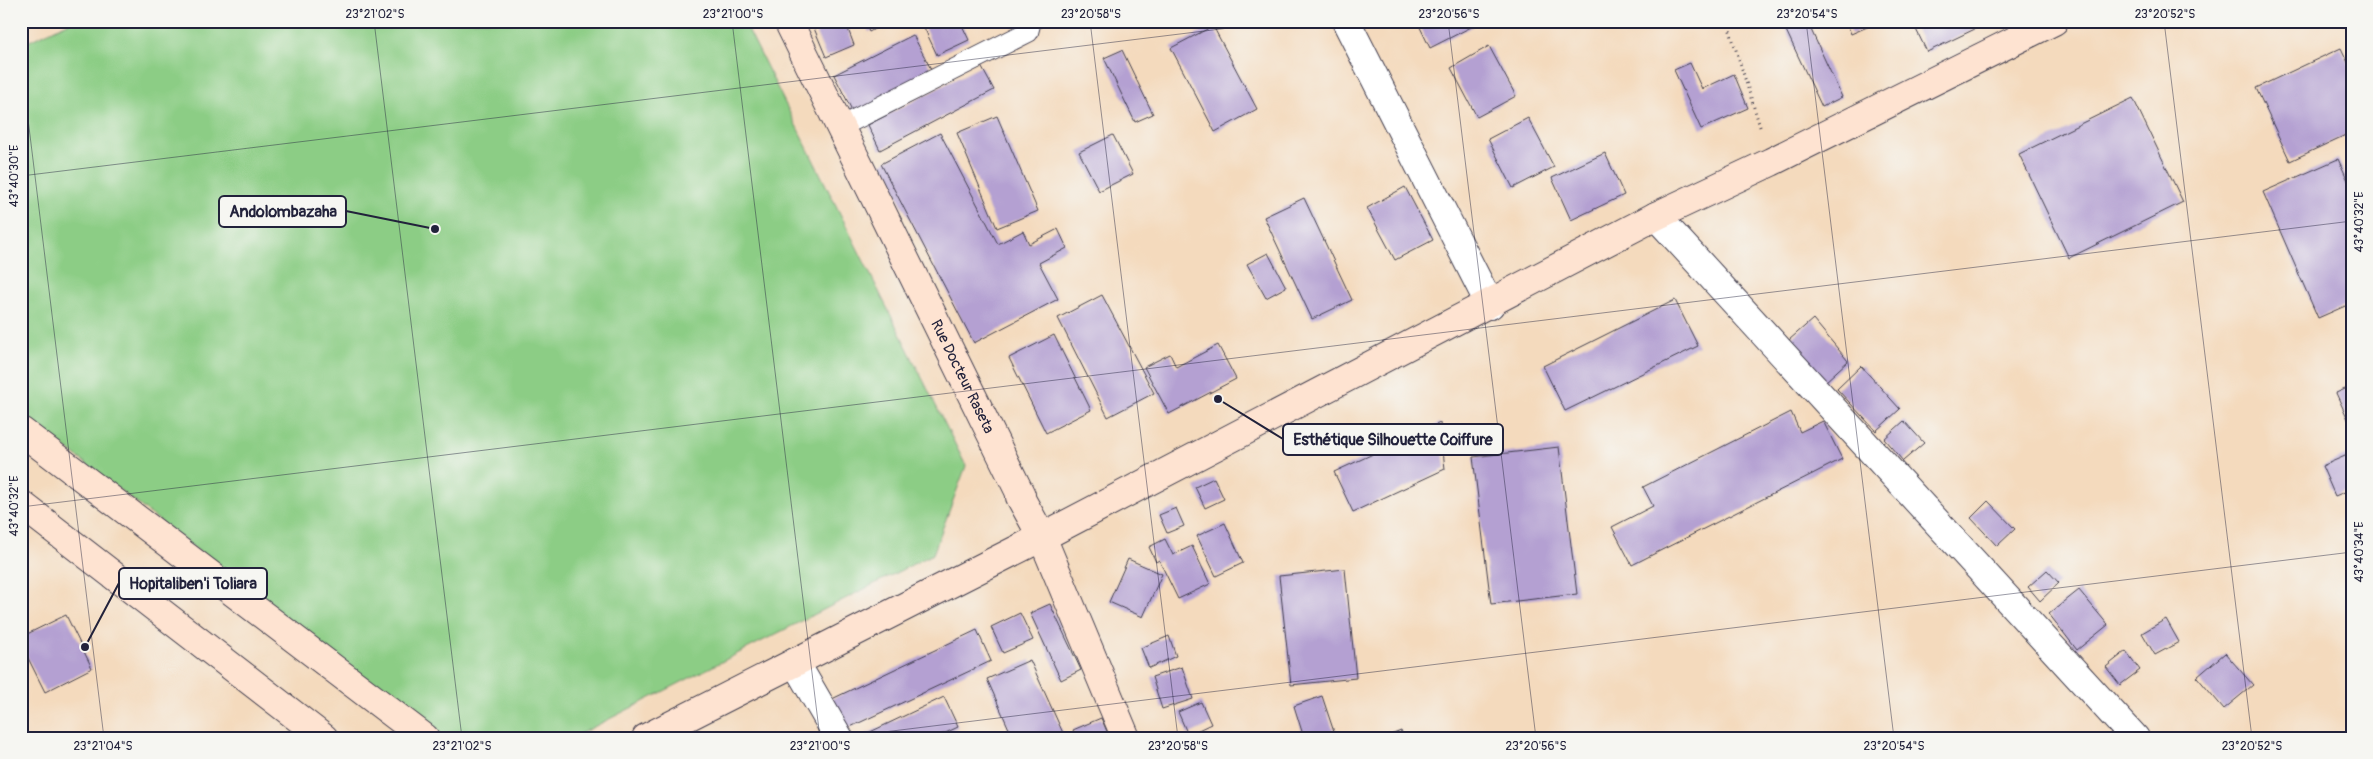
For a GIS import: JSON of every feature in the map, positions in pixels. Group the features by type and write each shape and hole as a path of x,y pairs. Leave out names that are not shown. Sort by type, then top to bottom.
{"street":[{"name":"Rue Docteur Raseta","path":"788,21 1042,537 1126,738"},
{"path":"1346,21 1490,305"},
{"path":"646,738 1042,537 1490,305 1656,216 1771,162 2054,21"},
{"path":"1656,216 2135,738"},
{"path":"21,431 425,738"},
{"path":"21,504 324,738"},
{"path":"795,662 839,738"}],"lane":[{"path":"840,127 1028,32 1031,21"}],"path":[{"path":"1727,21 1771,162"}],"green space":[{"path":"72,21 744,21 966,466 933,554 572,738 438,738 21,413 21,45"}],"building":[{"path":"811,21 845,21 854,45 826,57"},
{"path":"864,21 889,21 869,32"},
{"path":"921,21 960,21 969,40 937,55"},
{"path":"1417,21 1483,21 1430,48"},
{"path":"1788,21 1807,21 1842,97 1822,107 1783,24"},
{"path":"1846,21 1881,21 1851,34"},
{"path":"1912,21 1977,21 1979,27 1927,52"},
{"path":"1213,26 1257,109 1215,132 1171,48"},
{"path":"913,35 933,73 854,114 834,75"},
{"path":"1489,46 1516,96 1477,117 1451,68"},
{"path":"2341,48 2352,71 2352,132 2290,161 2256,88"},
{"path":"1122,50 1153,114 1135,122 1104,58"},
{"path":"1690,63 1702,89 1734,74 1748,108 1701,129 1674,70"},
{"path":"981,66 994,90 880,150 868,125"},
{"path":"2133,98 2183,202 2069,258 2019,154"},
{"path":"997,116 1038,211 997,228 957,133"},
{"path":"1528,118 1554,167 1513,188 1488,139"},
{"path":"940,133 998,244 1023,231 1029,244 1058,229 1067,248 1039,263 1058,299 974,343 881,164"},
{"path":"1113,135 1133,174 1099,191 1079,152"},
{"path":"1605,153 1624,195 1571,220 1552,178"},
{"path":"2338,159 2352,189 2352,303 2318,318 2263,192"},
{"path":"1405,187 1433,240 1395,260 1367,208"},
{"path":"1304,198 1352,300 1312,319 1264,217"},
{"path":"1268,253 1286,287 1266,298 1247,264"},
{"path":"1102,295 1154,393 1108,417 1058,318"},
{"path":"1675,300 1698,346 1565,411 1543,366"},
{"path":"1813,319 1848,361 1825,382 1789,340"},
{"path":"1054,335 1091,410 1046,433 1009,358"},
{"path":"1218,345 1236,379 1169,414 1144,367 1170,354 1176,367"},
{"path":"1861,366 1900,409 1876,431 1837,389"},
{"path":"2352,386 2352,428 2336,393"},
{"path":"1791,412 1800,432 1823,421 1842,459 1632,565 1612,527 1653,506 1643,487"},
{"path":"1904,421 1924,443 1903,461 1884,439"},
{"path":"1440,423 1445,469 1353,512 1334,472"},
{"path":"1559,447 1577,594 1491,604 1473,457"},
{"path":"2352,453 2352,489 2335,496 2322,466"},
{"path":"1214,478 1224,499 1205,508 1195,487"},
{"path":"1988,501 2015,529 1997,546 1971,518"},
{"path":"1176,508 1184,526 1167,533 1159,515"},
{"path":"1225,523 1243,563 1216,576 1197,536"},
{"path":"1165,539 1173,555 1192,546 1210,584 1178,599 1159,560 1156,562 1149,547"},
{"path":"1128,559 1162,574 1143,617 1109,602"},
{"path":"1345,569 1356,678 1291,685 1279,576"},
{"path":"2047,570 2059,583 2040,601 2028,587"},
{"path":"2079,590 2108,625 2077,650 2049,614"},
{"path":"1050,604 1081,670 1061,680 1030,613"},
{"path":"1020,613 1033,640 1003,653 991,627"},
{"path":"66,615 92,668 45,692 21,644 21,637"},
{"path":"2166,619 2179,642 2155,655 2142,633"},
{"path":"977,630 991,661 846,729 832,699"},
{"path":"1169,636 1176,656 1149,668 1141,648"},
{"path":"2126,651 2140,670 2120,685 2106,667"},
{"path":"2225,653 2253,685 2224,709 2197,677"},
{"path":"1030,660 1063,733 1052,738 1013,738 987,679"},
{"path":"1182,667 1193,699 1162,709 1152,677"},
{"path":"1322,696 1336,738 1304,738 1294,706"},
{"path":"944,697 958,727 935,738 868,738 866,734"},
{"path":"1201,702 1211,724 1188,735 1178,712"},
{"path":"1101,718 1110,738 1076,738 1073,730"},
{"path":"1401,731 1404,738 1389,738 1388,736"}],"place":[{"name":"Andolombazaha","path":"435,229"},
{"name":"Esthétique Silhouette Coiffure","path":"1218,399"},
{"name":"Hopitaliben'i Toliara","path":"85,647"}]}
